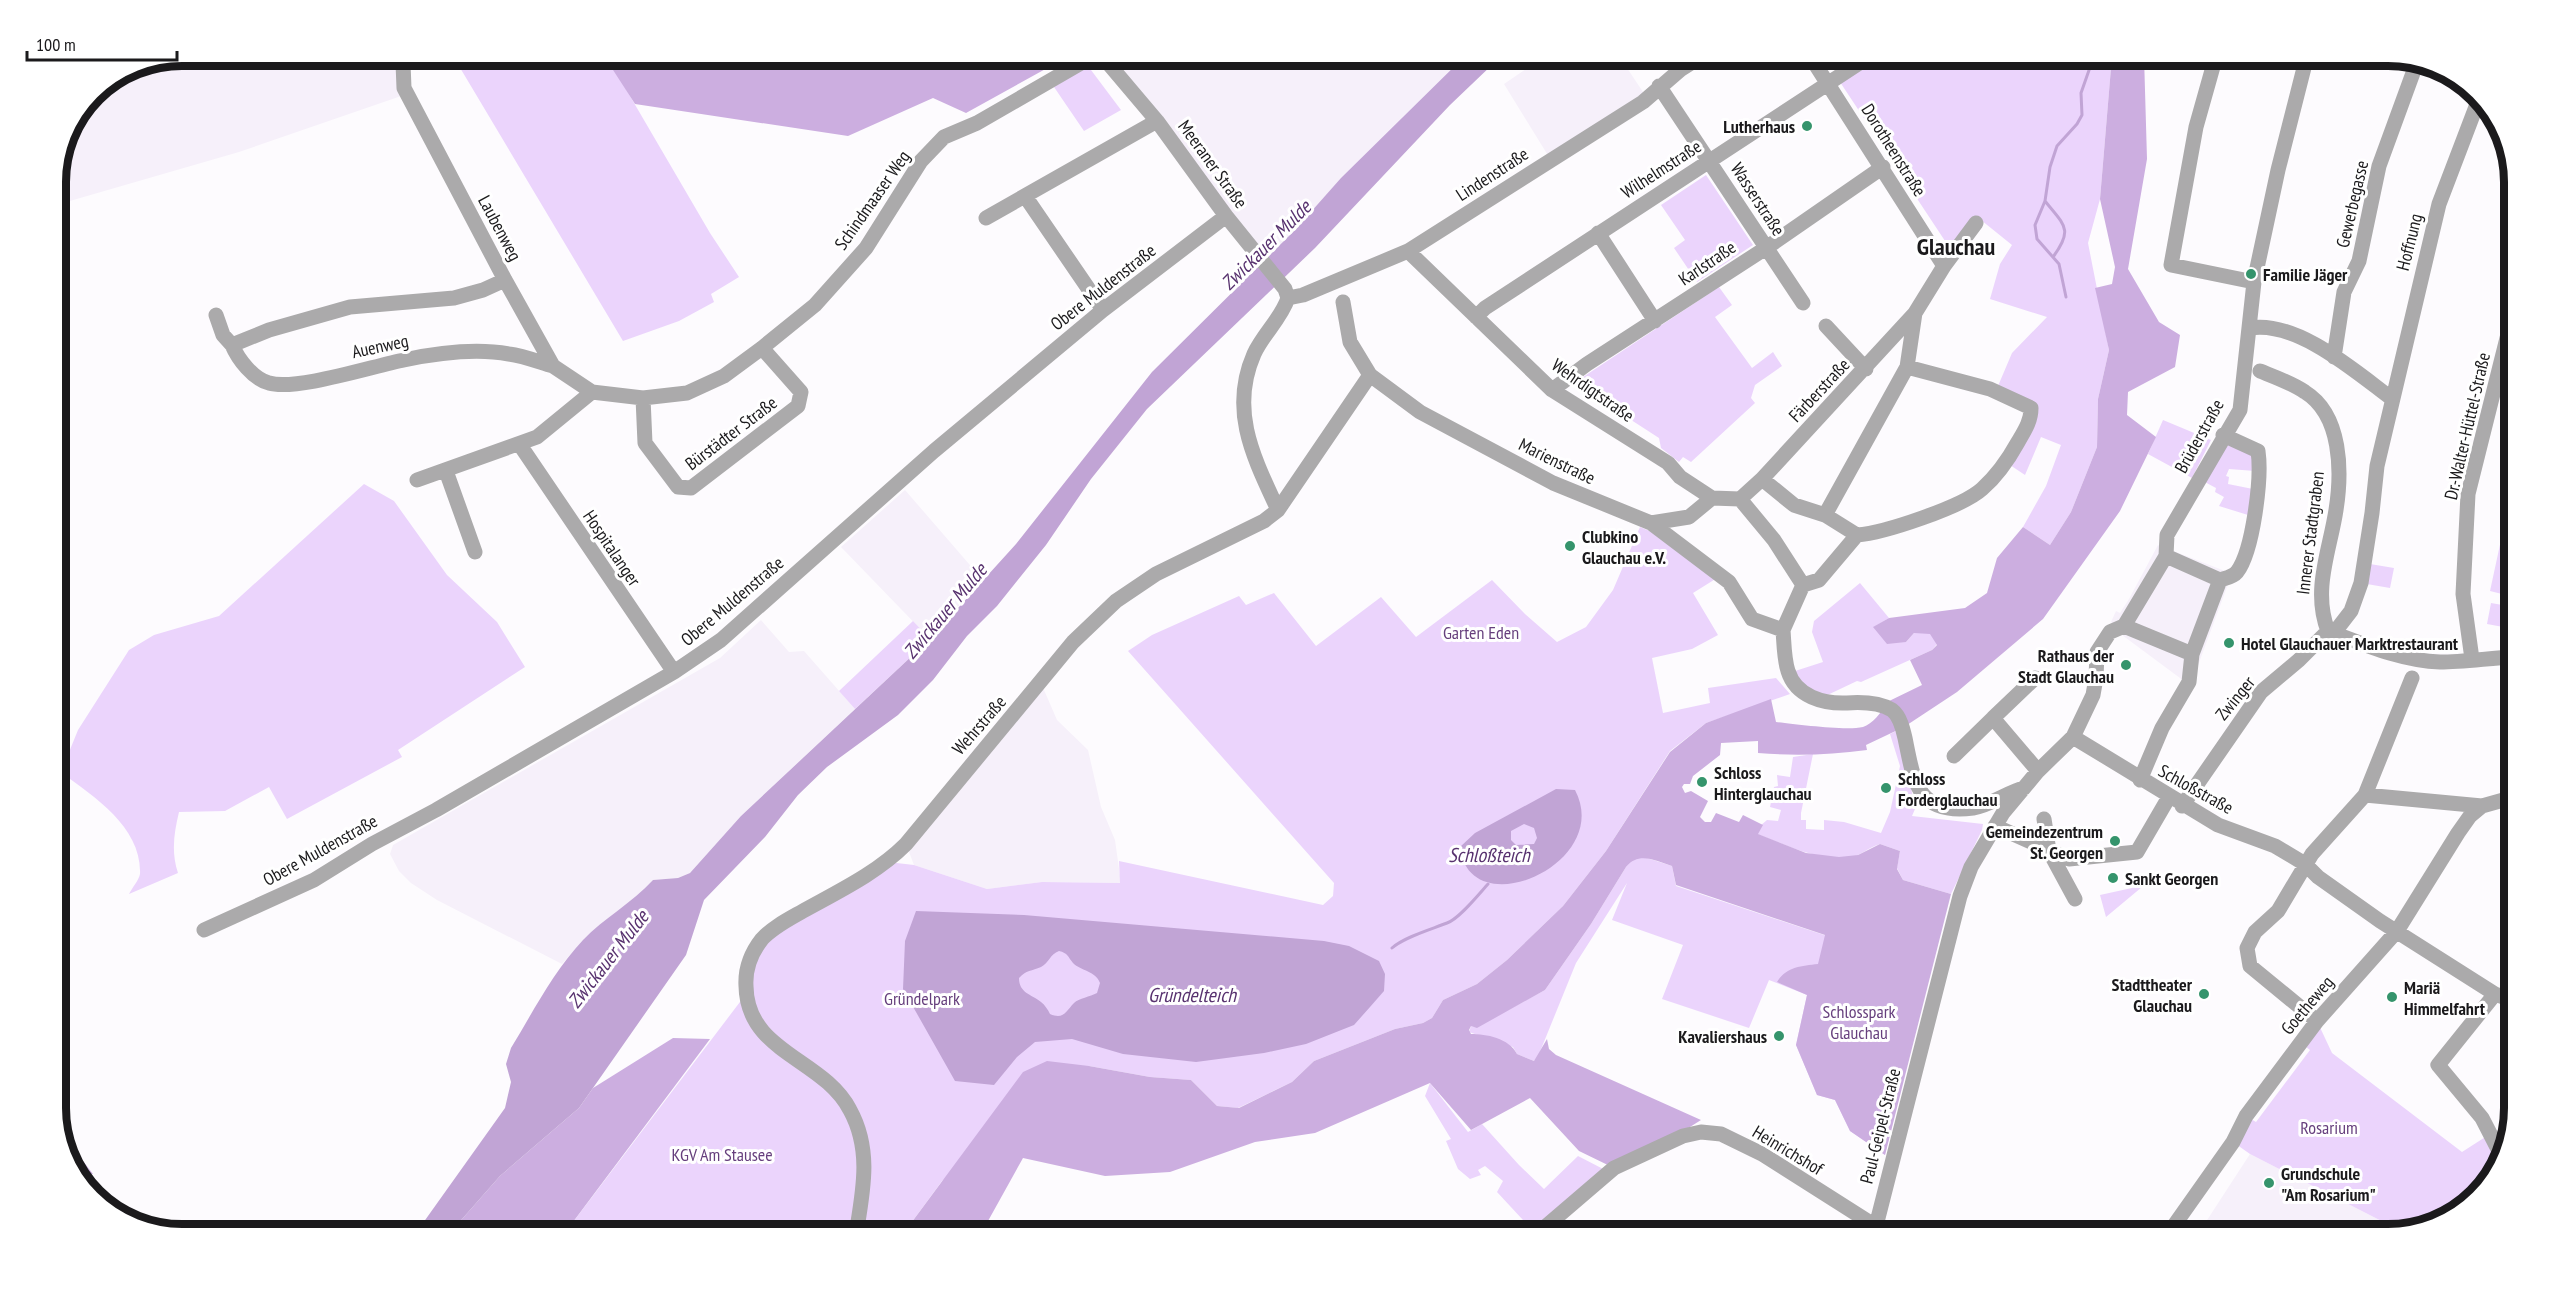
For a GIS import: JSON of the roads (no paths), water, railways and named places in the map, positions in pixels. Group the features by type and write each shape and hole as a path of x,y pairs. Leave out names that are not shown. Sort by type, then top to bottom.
{"street":[{"name":"Laubenweg","path":"403,66 404,88 504,280 553,366 592,392"},
{"name":"Schindmaaser Weg","path":"592,392 643,398 687,393 724,376 816,305 866,248 921,161 944,136 977,123 1075,66"},
{"name":"Meeraner Straße","path":"1110,66 1157,121 1286,294"},
{"name":"Lindenstraße","path":"1286,294 1303,295 1408,251 1643,102 1659,86 1688,66"},
{"name":"Dorotheenstraße","path":"1817,66 1883,167 1944,267"},
{"name":"Wilhelmstraße","path":"1476,317 1485,308 1598,233 1854,66"},
{"path":"2213,66 2196,127 2171,266 2254,282"},
{"name":"Brüderstraße","path":"2166,556 2166,535 2223,435 2240,410 2254,282 2278,170 2304,66"},
{"name":"Gewerbegasse","path":"2334,357 2344,292 2359,261 2379,166 2414,69"},
{"name":"Wasserstraße","path":"1659,86 1803,303"},
{"name":"Hoffnung","path":"2331,632 2351,611 2361,583 2377,466 2391,398 2439,204 2476,107"},
{"path":"986,218 1157,121"},
{"name":"Karlstraße","path":"1552,390 1587,364 1766,248 1883,167"},
{"path":"1025,196 1103,309"},
{"name":"Obere Muldenstraße","path":"204,930 314,880 372,844 436,810 674,672 721,640 934,452 1103,309 1226,216"},
{"name":"Färberstraße","path":"1740,499 1762,479 1866,369 1915,313 1944,267 1976,223"},
{"path":"1598,233 1655,321"},
{"name":"Wehrdigtstraße","path":"1408,251 1552,390 1668,463 1680,477 1712,498"},
{"path":"232,345 268,330 350,307 386,302 454,298 483,290 504,280"},
{"path":"1278,510 1252,454 1246,434 1243,403 1254,355 1286,294"},
{"name":"Marienstraße","path":"1343,302 1350,342 1370,375 1420,412 1543,478 1651,523 1729,582 1752,619 1783,630"},
{"path":"1825,515 1907,367 1915,313"},
{"name":"Auenweg","path":"216,315 223,334 237,356 252,372 267,383 277,385 316,381 406,359 442,354 483,352 509,354 553,366"},
{"path":"1826,326 1866,369"},
{"path":"2250,328 2278,330 2295,336 2334,357 2391,398"},
{"name":"Bürstädter Straße","path":"643,398 645,443 678,487 692,488 798,406 801,392 762,348"},
{"name":"Dr.-Walter-Hüttel-Straße","path":"2472,659 2463,594 2468,494 2504,350"},
{"path":"1762,479 1794,505 1825,515 1857,535 1879,532 1954,505 1980,491 2005,466 2031,418 2031,408 1990,389 1907,367"},
{"name":"Innerer Stadtgraben","path":"2260,371 2306,392 2317,402 2325,413 2336,443 2338,477 2336,509 2321,581 2322,617 2331,632"},
{"name":"Wehrstraße","path":"858,1224 866,1173 863,1146 850,1108 834,1087 767,1038 753,1019 746,994 747,968 750,957 773,929 888,862 906,844 1073,642 1116,601 1156,574 1264,521 1278,510 1370,375"},
{"path":"417,480 537,437 592,392"},
{"path":"2073,737 2074,730 2090,703 2096,678 2097,652 2110,632 2124,626 2166,556 2220,580 2237,572 2248,541 2258,497 2258,452 2238,440 2223,435"},
{"name":"Hospitalanger","path":"520,445 527,459 674,672"},
{"path":"446,471 475,552"},
{"path":"1651,523 1689,517 1712,498 1740,499 1774,540 1803,585"},
{"path":"1857,535 1819,580 1803,585 1783,630 1788,672 1797,687 1820,701 1861,702 1884,707 1897,715 1903,728 1913,778 1921,794 1931,802 1950,808 1972,808 1988,805 2006,793 2024,788"},
{"path":"2140,780 2162,728 2189,682 2192,654 2220,580"},
{"path":"2124,626 2192,654"},
{"path":"2331,632 2396,654 2441,662 2504,657"},
{"name":"Zwinger","path":"2182,806 2261,692 2331,632"},
{"path":"1954,756 2036,678"},
{"path":"2317,1021 2256,973 2250,966 2247,948 2255,932 2278,912 2312,854 2365,795 2412,678"},
{"path":"1994,718 2038,771"},
{"name":"Paul-Geipel-Straße","path":"1883,1224 1960,896 1971,867 1995,826 2024,788 2073,737"},
{"name":"Schloßstraße","path":"2073,737 2167,799 2218,825 2276,846 2397,930 2495,994 2504,997"},
{"path":"2365,795 2482,806 2504,799"},
{"path":"1995,826 2069,859 2137,852 2167,799"},
{"name":"Goetheweg","path":"2175,1224 2233,1142 2246,1116 2317,1021 2397,930 2458,833 2470,816 2482,806"},
{"path":"2044,819 2049,851 2075,899"},
{"path":"2495,994 2438,1065 2482,1119 2497,1147"},
{"name":"Heinrichshof","path":"1549,1224 1614,1168 1683,1136 1701,1132 1721,1134 1762,1154 1873,1224"}],"water":[{"name":"Zwickauer Mulde","path":"1455,66 1491,66 1450,105 1315,248 1147,409 1091,479 1046,545 997,606 967,636 933,680 898,715 827,767 798,795 765,837 704,900 686,955 579,1108 500,1176 458,1224 422,1224 505,1108 511,1082 506,1064 511,1048 572,952 653,880 678,878 690,873 741,816 930,639 1016,544 1152,372 1294,231 1341,178"},
{"name":"Schloßteich","path":"1556,789 1575,790 1582,817 1575,841 1558,862 1536,876 1511,884 1487,882 1469,871 1460,847 1475,833","holes":["1524,824 1534,828 1537,838 1534,844 1516,845 1511,840 1511,831"]},
{"name":"Gründelteich","path":"916,911 1024,915 1324,941 1349,946 1379,961 1385,974 1384,991 1354,1025 1306,1044 1264,1053 1196,1062 1123,1054 1072,1039 1035,1042 1017,1057 994,1085 955,1081 903,989 905,941","holes":["1059,951 1066,954 1076,966 1095,976 1100,983 1097,993 1076,1001 1064,1014 1055,1016 1050,1014 1042,1003 1023,990 1019,978 1044,965 1051,956"]}],"waterway":[{"path":"2066,297 2059,264 2037,239 2035,225 2045,201 2050,167 2057,146 2082,115 2081,93 2090,66"},
{"path":"2045,201 2061,222 2065,233 2053,257"},
{"path":"1392,948 1411,937 1452,921 1488,884"}],"place":[{"name":"Lutherhaus","path":"1807,126"},
{"name":"Familie Jäger","path":"2251,274"},
{"name":"Clubkino Glauchau e.V.","path":"1570,546"},
{"name":"Hotel Glauchauer Marktrestaurant","path":"2229,643"},
{"name":"Rathaus der Stadt Glauchau","path":"2126,665"},
{"name":"Schloss Hinterglauchau","path":"1702,782"},
{"name":"Schloss Forderglauchau","path":"1886,788"},
{"name":"Gemeindezentrum St. Georgen","path":"2115,841"},
{"name":"Sankt Georgen","path":"2113,878"},
{"name":"Stadttheater Glauchau","path":"2204,994"},
{"name":"Mariä Himmelfahrt","path":"2392,997"},
{"name":"Kavaliershaus","path":"1779,1036"},
{"name":"Grundschule \"Am Rosarium\"","path":"2269,1183"}],"district":[{"name":"Glauchau","path":"1956,246"}],"park label":[{"name":"Garten Eden","path":"1481,632"},
{"name":"Gründelpark","path":"922,998"},
{"name":"Schlosspark Glauchau","path":"1859,1021"},
{"name":"Rosarium","path":"2329,1127"},
{"name":"KGV Am Stausee","path":"722,1154"}]}
